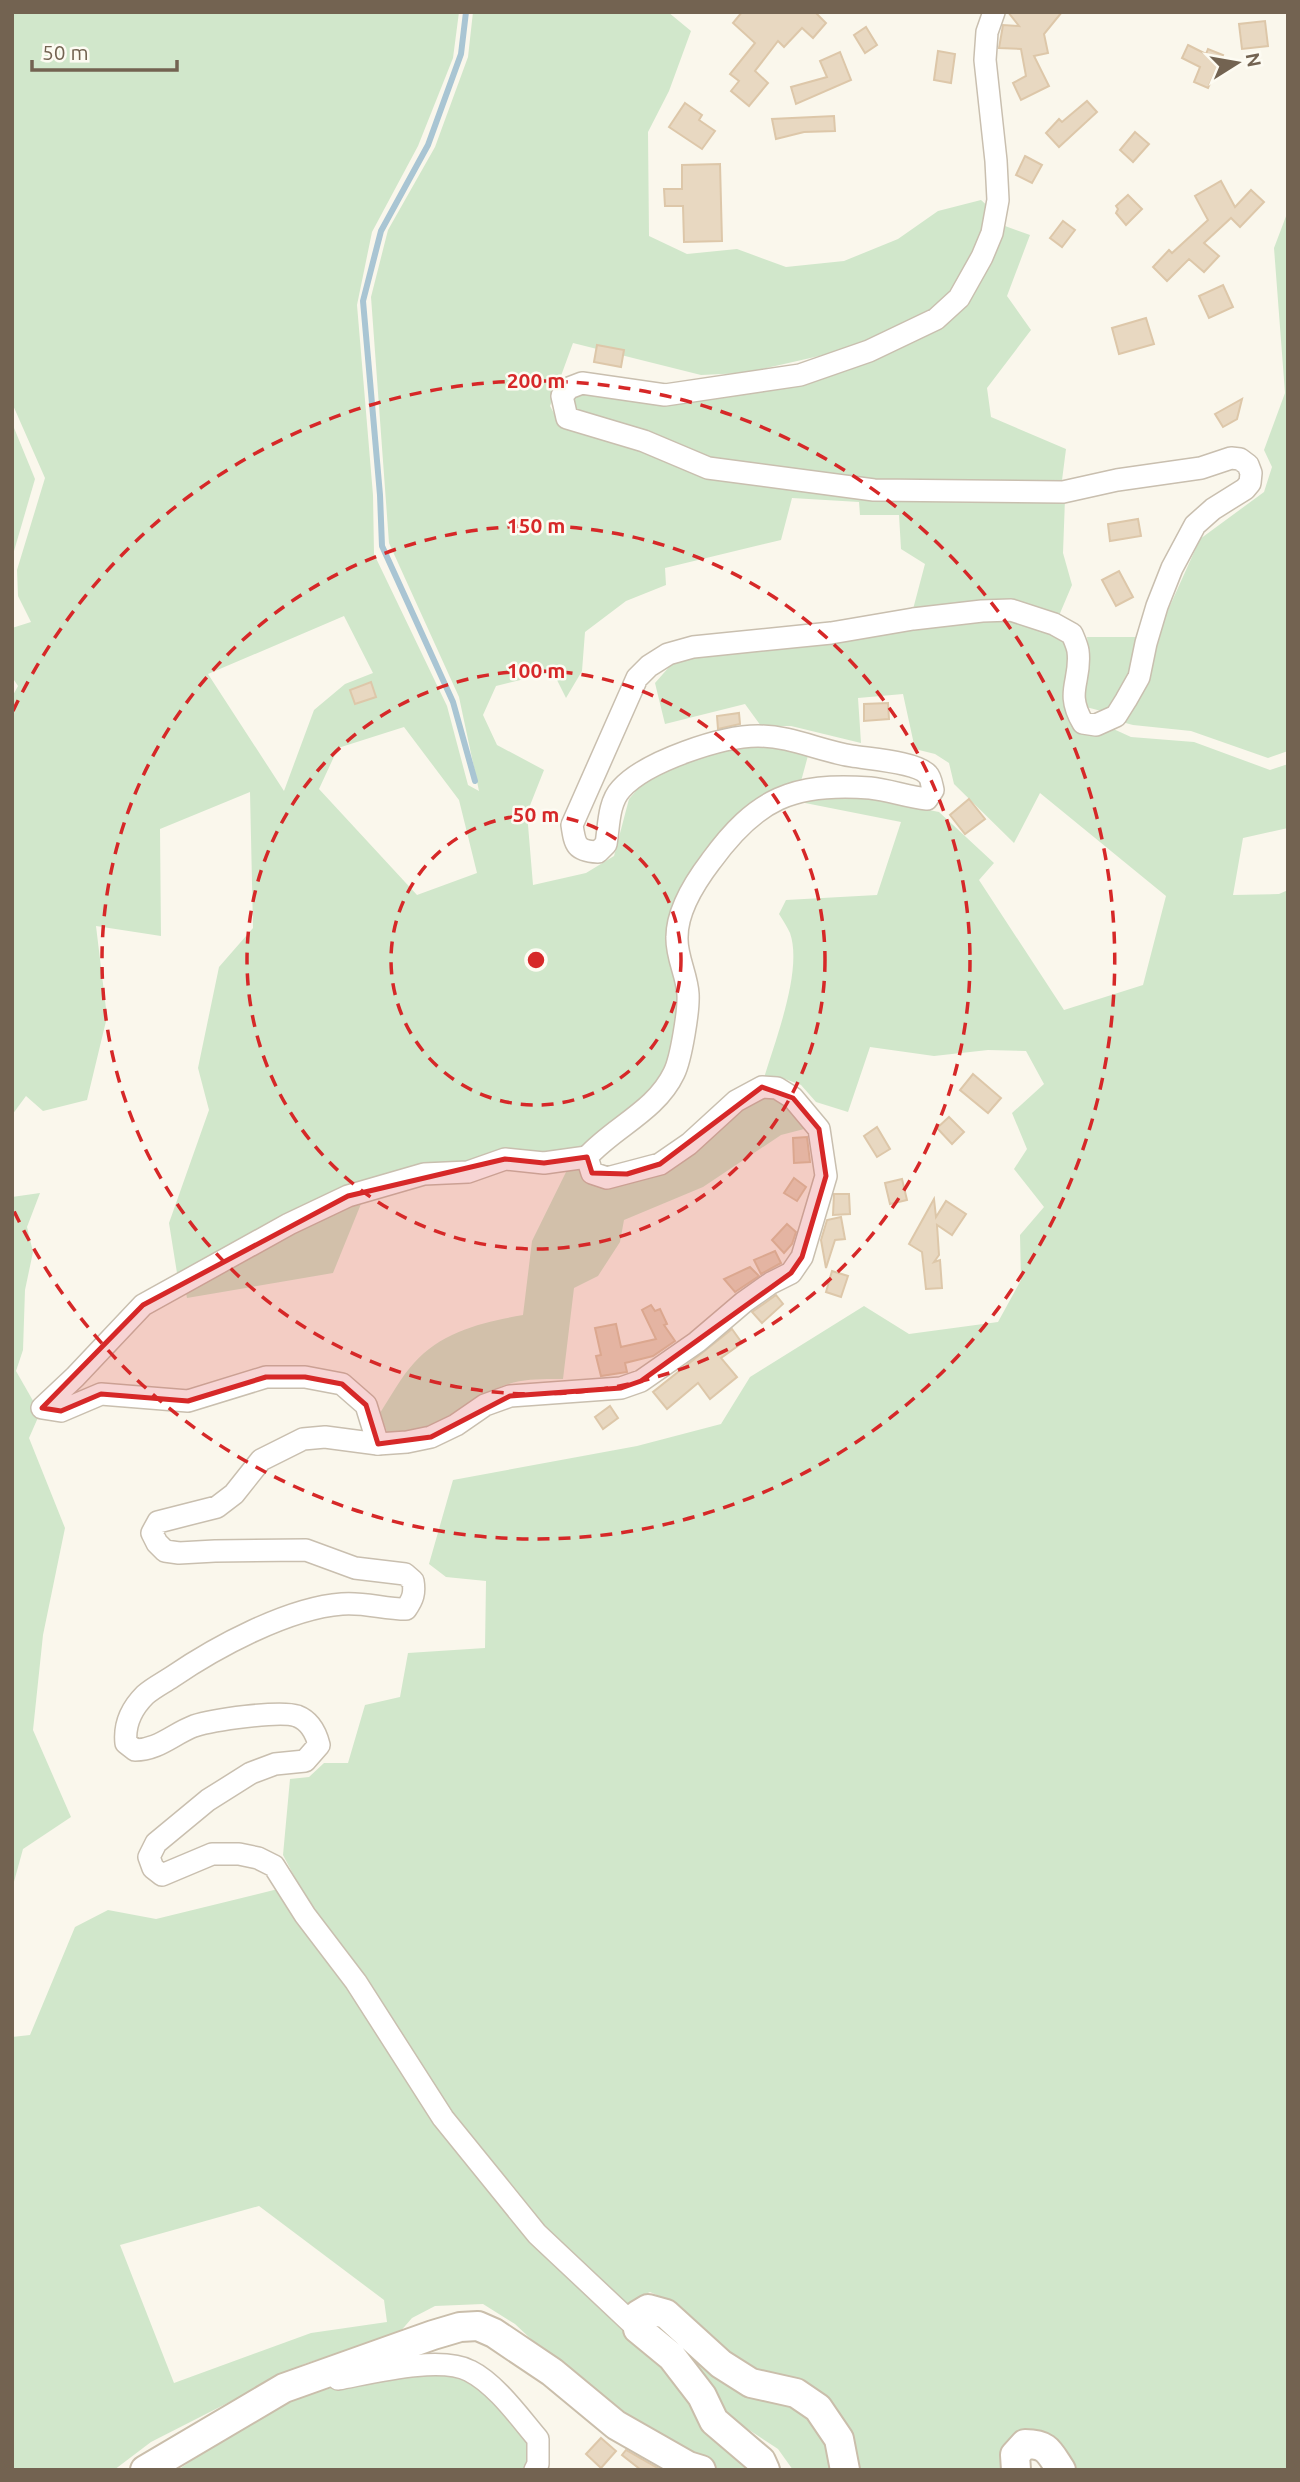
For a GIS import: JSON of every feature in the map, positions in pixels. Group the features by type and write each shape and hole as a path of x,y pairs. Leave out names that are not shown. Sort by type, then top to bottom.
{"main road":[{"path":"765,2470 761,2461 714,2421 702,2396 672,2357 638,2329 638,2315 648,2309 666,2314 721,2364 751,2383 796,2393 818,2408 839,2439 845,2470"},
{"path":"145,2470 284,2388 433,2335 460,2327 478,2326 494,2333 552,2372 616,2425 688,2466 701,2470"},
{"path":"1016,2470 1015,2455 1025,2444 1038,2444 1047,2449 1060,2470"}],"street":[{"path":"378,1444 366,1405 342,1384 305,1377 266,1377 188,1401 101,1394 61,1411 41,1408 75,1377 143,1305 289,1224 348,1196 424,1174 468,1172 506,1159 544,1163 587,1157 600,1143 650,1107 675,1072 688,995 676,941 677,921 701,874 728,838 752,814 774,799 807,790 872,789 927,799 933,790 928,775 915,766 830,753 794,740 758,736 724,740 654,765 621,789 610,811 606,844 598,852 584,851 575,843 572,824 637,678 649,666 668,654 693,647 831,633 913,619 1011,610 1054,624 1072,634 1078,650 1073,689 1075,710 1083,723 1096,725 1116,716 1139,677 1157,606 1172,568 1195,524 1250,483 1248,465 1240,459 1231,458 1201,468 1130,477 1063,492 874,490 708,468 644,441 567,418 562,396 569,388 582,383 665,395 800,375 869,351 936,319 959,298 992,233 998,200 985,60 987,32 994,12"},
{"path":"587,1157 592,1174 607,1178 660,1164 689,1144 736,1101 762,1087 777,1088 793,1098 819,1129 825,1176 803,1257 791,1273 744,1302 697,1342 650,1376 621,1388 510,1396 485,1405 456,1425 431,1437 378,1444 325,1437 303,1439 261,1460 234,1494 217,1507 158,1522 152,1533 164,1551 179,1553 306,1550 355,1568 405,1574 413,1581 414,1591 412,1600 405,1609 342,1604 312,1609 208,1653 146,1695 131,1714 125,1730 126,1743 135,1750 149,1750 179,1732 234,1718 296,1716 308,1723 316,1733 319,1745 305,1761 275,1764 251,1773 208,1800 156,1843 149,1857 153,1868 162,1875 212,1854 239,1854 258,1858 274,1867 305,1915 356,1982 443,2118 537,2234 638,2329"},
{"path":"284,2388 437,2364 470,2370 498,2393 538,2439 538,2464 535,2470"}],"highlighted area":[{"path":"762,1087 793,1098 819,1129 826,1176 802,1257 791,1273 641,1381 621,1388 510,1396 431,1437 378,1444 366,1405 342,1384 305,1377 266,1377 188,1401 101,1394 61,1411 42,1408 143,1305 348,1196 505,1159 544,1163 587,1157 592,1173 627,1174 660,1164"}],"green space":[{"path":"12,12 459,12 453,58 418,146 372,232 357,305 373,495 374,554 447,706 468,785 479,791 459,697 389,543 371,297 388,230 435,147 468,57 473,12 668,12 691,31 669,91 648,132 649,236 687,254 737,249 786,267 844,261 898,239 938,211 981,200 991,209 987,238 951,298 914,325 828,354 744,373 701,375 573,343 550,406 561,426 643,449 708,479 877,496 1065,499 1063,553 1072,585 1058,618 912,613 925,564 901,549 899,515 860,515 859,502 792,498 781,540 665,568 666,585 626,601 585,632 582,671 566,698 553,672 496,686 483,715 497,745 544,770 527,813 533,885 586,873 614,856 629,799 648,777 698,755 747,741 809,752 800,785 684,886 680,1007 674,1049 660,1080 640,1104 569,1158 421,1171 177,1273 169,1223 209,1110 198,1068 219,967 253,928 250,792 160,829 161,936 96,926 107,1017 87,1100 43,1111 26,1096 12,1115 12,697 18,686 12,677 12,628 31,622 18,596 17,570 45,478 12,403","holes":["344,616 373,673 345,684 314,710 284,791 208,674","404,727 459,800 477,873 417,895 319,789 338,748"]},
{"path":"1288,211 1288,751 1268,758 1191,731 1118,721 1200,539 1264,492 1272,467 1264,450 1285,393 1274,248"},
{"path":"1005,226 1030,235 1007,296 1031,330 987,388 991,417 1066,449 1061,488 871,484 712,461 649,431 572,411 569,400 575,392 704,396 951,320 974,293"},
{"path":"12,423 35,479 12,558"},
{"path":"1011,616 1070,642 1067,698 1109,727 1131,737 1194,742 1270,770 1288,764 1288,828 1243,838 1233,895 1279,894 1288,890 1288,2470 1068,2470 1047,2441 1011,2470 855,2470 852,2447 764,2374 734,2357 668,2300 650,2292 637,2298 632,2305 621,2303 542,2227 450,2113 312,1910 283,1855 290,1779 309,1777 324,1763 348,1763 365,1705 400,1697 408,1653 485,1648 486,1581 446,1577 429,1564 453,1480 637,1446 721,1424 750,1377 864,1306 909,1334 998,1322 1021,1280 1020,1235 1044,1207 1014,1169 1027,1149 1012,1113 1044,1084 1026,1051 988,1050 934,1056 870,1047 848,1112 816,1102 801,1085 785,1079 764,1078 786,1006 793,966 790,933 779,914 786,900 877,895 901,822 800,802 830,794 864,797 939,812 994,863 979,880 1064,1010 1143,985 1166,896 1040,793 1014,843 954,784 949,763 935,754 915,749 903,694 858,698 861,743 791,726 761,726 745,704 665,724 655,683 677,658"},
{"path":"1087,637 1141,637 1127,687 1105,712 1086,707 1082,687 1090,665"},
{"path":"767,1094 779,1094 808,1128 781,1135 703,1187 624,1220 620,1242 598,1276 574,1288 563,1379 511,1383 491,1392 469,1410 440,1425 409,1432 387,1432 380,1413 405,1374 425,1352 464,1330 523,1315 532,1241 568,1168 583,1164 606,1184"},
{"path":"40,1193 27,1227 33,1252 25,1290 23,1350 16,1371 40,1413 29,1438 65,1528 43,1635 33,1730 71,1817 23,1849 12,1889 12,1197"},
{"path":"365,1194 333,1273 187,1298 185,1288"},
{"path":"278,1889 439,2122 760,2470 717,2470 692,2462 570,2376 515,2324 483,2304 435,2306 412,2318 399,2333 304,2364 151,2442 114,2470 12,2470 12,2037 30,2035 75,1927 108,1910 156,1919","holes":["259,2206 384,2300 387,2322 311,2333 174,2383 120,2245"]},
{"path":"660,2328 673,2329 776,2400 803,2414 823,2437 836,2470 793,2470 778,2449 734,2420 715,2402 656,2337"},
{"path":"438,2372 472,2379 497,2399 530,2443 525,2470 178,2470 255,2419 300,2397 358,2383"}],"building":[{"path":"742,12 815,12 826,23 813,38 802,28 784,47 778,41 755,71 768,83 749,106 731,91 739,81 730,74 755,43 733,23"},
{"path":"1008,12 1062,12 1044,34 1048,53 1034,56 1049,86 1021,100 1013,83 1026,76 1021,49 999,48 1003,25 1019,26"},
{"path":"1265,21 1268,46 1242,49 1239,24"},
{"path":"866,27 877,45 865,53 854,35"},
{"path":"1188,45 1206,54 1208,49 1223,55 1208,88 1194,82 1200,67 1182,58"},
{"path":"938,51 955,54 951,83 934,80"},
{"path":"840,52 851,80 796,104 791,87 827,77 820,61"},
{"path":"1087,101 1097,112 1059,147 1046,133 1059,119 1062,122"},
{"path":"685,103 702,115 699,120 715,131 702,149 669,127"},
{"path":"834,116 835,131 804,132 776,139 772,119"},
{"path":"1135,132 1149,144 1133,162 1120,150"},
{"path":"1025,156 1042,165 1032,183 1016,175"},
{"path":"720,164 722,241 684,242 683,206 665,206 664,189 682,189 682,165"},
{"path":"1221,181 1235,207 1251,190 1264,202 1240,227 1231,218 1204,243 1219,256 1204,272 1189,259 1167,281 1153,267 1169,250 1172,253 1208,220 1195,196"},
{"path":"1128,195 1142,209 1126,225 1116,213 1116,206"},
{"path":"1063,221 1075,230 1062,247 1050,238"},
{"path":"1223,285 1233,307 1209,318 1199,296"},
{"path":"1146,318 1154,344 1119,354 1112,328"},
{"path":"597,345 624,350 621,367 594,362"},
{"path":"1242,399 1237,419 1223,427 1215,414"},
{"path":"1138,519 1141,536 1110,541 1108,524"},
{"path":"1119,571 1133,597 1116,606 1102,580"},
{"path":"371,682 376,697 355,704 350,690"},
{"path":"888,703 889,719 864,721 864,704"},
{"path":"739,713 740,724 718,729 717,716"},
{"path":"969,799 985,819 965,834 950,815"},
{"path":"973,1074 1001,1098 988,1113 960,1090"},
{"path":"949,1117 964,1132 952,1144 937,1128"},
{"path":"877,1127 890,1149 877,1157 864,1136"},
{"path":"807,1137 810,1162 794,1163 793,1138"},
{"path":"794,1178 806,1187 797,1201 784,1193"},
{"path":"902,1179 907,1200 890,1204 885,1183"},
{"path":"834,1194 849,1194 850,1214 833,1215"},
{"path":"934,1199 936,1217 946,1201 966,1214 952,1235 937,1225 939,1255 934,1262 940,1260 942,1288 926,1289 922,1252 909,1244"},
{"path":"841,1217 845,1239 835,1240 826,1268 821,1240 827,1220"},
{"path":"787,1224 796,1232 792,1244 784,1253 772,1240"},
{"path":"775,1251 781,1263 761,1274 754,1260"},
{"path":"750,1267 759,1276 735,1292 724,1279"},
{"path":"832,1271 848,1276 841,1297 826,1292"},
{"path":"776,1295 783,1304 762,1323 752,1312"},
{"path":"651,1305 655,1311 660,1309 667,1324 664,1325 675,1341 653,1356 625,1363 627,1372 601,1376 596,1356 601,1355 595,1328 616,1324 621,1347 656,1339 642,1310"},
{"path":"732,1329 742,1343 721,1358 737,1377 710,1399 698,1383 667,1409 653,1392"},
{"path":"610,1406 618,1418 603,1429 595,1417"},
{"path":"601,2438 616,2451 601,2468 586,2454"},
{"path":"626,2450 661,2470 641,2470 622,2455"}],"waterway":[{"path":"466,12 461,54 428,145 381,231 363,301 382,546 453,702 475,781"}]}
